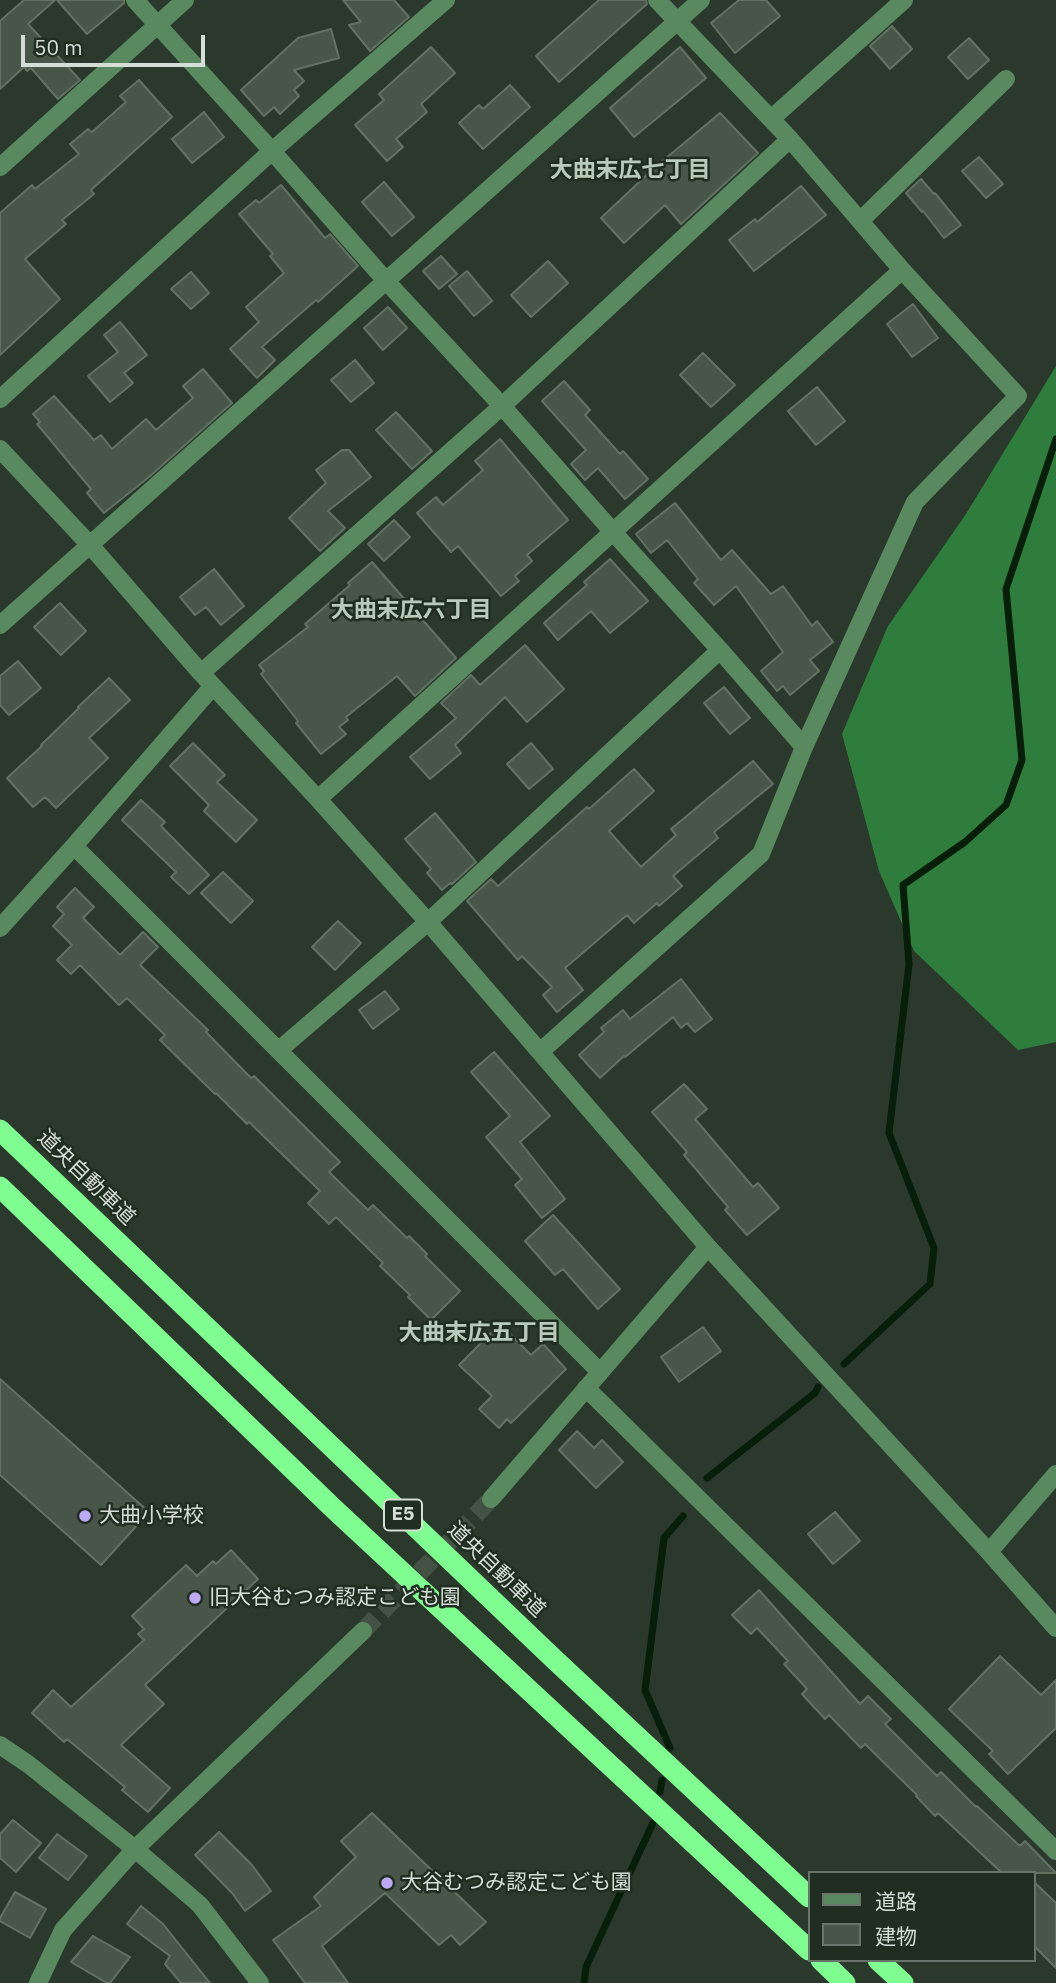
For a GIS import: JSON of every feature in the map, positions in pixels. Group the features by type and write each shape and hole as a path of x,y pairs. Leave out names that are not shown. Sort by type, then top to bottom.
{"highway":[{"name":"道央自動車道","path":"0,1130 535,1641 808,1896"},
{"name":"E5","path":"0,1187 334,1509 808,1949"},
{"path":"823,1962 845,1983"},
{"path":"880,1962 903,1983"}],"street":[{"path":"135,0 387,282 502,406 804,747"},
{"path":"0,167 186,0"},
{"path":"0,399 272,151 446,0"},
{"path":"540,1052 761,854 804,747 915,502 1018,396 902,270 790,139 657,0"},
{"path":"0,625 701,0"},
{"path":"771,119 904,0"},
{"path":"860,221 1006,79"},
{"path":"0,928 74,846 207,679 790,139"},
{"path":"318,799 902,270"},
{"path":"0,449 90,545 207,679 428,922 708,1247 1056,1628"},
{"path":"279,1050 428,922 720,650"},
{"path":"74,846 600,1372"},
{"path":"491,1499 708,1247"},
{"path":"586,1388 1056,1851"},
{"path":"989,1552 1056,1474"},
{"path":"38,1983 63,1930 135,1849 363,1631"},
{"path":"2,1752 135,1849 200,1905 260,1983"}],"green space":[{"path":"1056,366 1056,1042 1018,1050 914,951 879,871 842,734 888,626 966,514"}],"building":[{"path":"24,0 55,0 28,24 80,80 58,99 31,68 27,71 24,67 0,89 0,21"},
{"path":"57,0 124,0 124,3 87,34"},
{"path":"343,0 394,0 409,17 370,51 349,25 361,22"},
{"path":"599,0 646,0 647,4 559,82 536,56"},
{"path":"739,0 766,0 780,16 735,53 711,23"},
{"path":"892,26 912,49 890,69 870,46"},
{"path":"331,29 339,58 294,70 304,81 294,90 299,96 280,114 274,107 264,116 241,90 298,38"},
{"path":"969,38 989,60 968,79 948,57"},
{"path":"431,47 455,73 421,104 427,112 396,139 403,147 387,161 355,125 384,100 379,94"},
{"path":"680,47 706,78 634,137 610,108"},
{"path":"139,80 172,117 91,190 94,194 62,220 66,224 25,259 60,299 0,355 0,213 32,185 35,189 79,154 70,144 88,129 92,132 126,102 120,96"},
{"path":"510,85 530,107 483,149 459,123 479,105 483,109"},
{"path":"204,112 224,137 192,163 172,139"},
{"path":"720,113 758,153 681,224 665,205 624,243 601,218 653,169"},
{"path":"979,157 1003,184 986,198 962,171"},
{"path":"921,179 961,225 944,238 906,193"},
{"path":"384,182 414,217 392,236 362,202"},
{"path":"281,185 325,238 330,234 358,266 262,347 275,360 257,378 230,349 259,322 246,307 284,273 270,256 273,254 239,214 256,200 259,203"},
{"path":"801,186 826,215 754,271 729,240 755,219 757,222"},
{"path":"441,256 457,274 439,289 423,271"},
{"path":"548,261 568,283 531,317 511,295"},
{"path":"467,271 492,301 474,316 449,286"},
{"path":"191,272 209,293 191,309 171,289"},
{"path":"913,304 938,338 912,357 887,324"},
{"path":"388,307 407,328 383,350 364,328"},
{"path":"120,322 147,355 124,373 133,383 110,402 88,376 118,352 104,335"},
{"path":"703,353 735,385 711,407 680,375"},
{"path":"355,360 374,383 351,402 331,380"},
{"path":"203,369 232,403 104,513 87,493 91,489 37,424 40,422 33,414 54,396 94,440 101,435 112,449 146,419 156,430 193,398 183,386"},
{"path":"564,381 590,410 585,415 620,454 623,451 648,479 625,499 598,468 585,480 571,464 586,450 542,401"},
{"path":"817,387 845,421 816,445 788,411"},
{"path":"396,412 432,451 412,469 376,430"},
{"path":"500,439 568,520 527,555 532,561 515,576 519,581 501,596 458,546 451,552 417,513 436,497 443,505 483,470 475,461"},
{"path":"342,450 349,450 371,477 328,511 345,528 320,551 289,518 326,483 316,470"},
{"path":"675,503 721,560 732,550 771,594 783,586 812,626 817,621 833,642 810,660 819,671 790,695 783,686 777,691 761,671 783,652 736,586 714,605 694,583 698,579 667,540 651,553 636,534"},
{"path":"394,520 410,537 384,561 368,544"},
{"path":"610,559 648,601 610,633 591,611 558,640 544,623 587,585 584,582"},
{"path":"372,562 456,658 415,696 397,676 346,717 348,720 339,727 346,734 321,754 261,674 264,671 259,665 308,627 305,624"},
{"path":"214,569 244,606 221,625 206,607 195,615 180,597"},
{"path":"60,603 86,631 61,655 34,627"},
{"path":"525,645 564,689 527,722 505,697 455,745 461,753 430,779 410,757 456,718 441,703 471,675 480,685"},
{"path":"18,661 41,688 9,715 0,705 0,676"},
{"path":"109,678 130,700 89,738 108,758 56,808 45,797 33,807 7,778"},
{"path":"724,687 750,718 730,734 704,703"},
{"path":"193,743 225,775 217,782 257,820 236,842 204,811 209,805 170,766"},
{"path":"531,743 553,769 529,789 507,764"},
{"path":"753,761 773,784 714,832 718,838 673,876 682,886 634,923 627,915 565,968 583,990 557,1012 543,995 552,987 522,956 518,960 467,901 491,879 498,886 634,769 654,791 609,831 641,867 676,835 671,829"},
{"path":"141,800 165,822 161,826 209,875 189,894 171,877 176,872 122,820"},
{"path":"435,813 476,862 442,890 427,873 431,869 405,839"},
{"path":"223,872 253,901 231,923 201,893"},
{"path":"75,888 94,907 83,918 120,955 143,932 158,947 140,965 208,1030 206,1032 251,1078 254,1076 340,1162 329,1172 368,1210 373,1205 407,1238 409,1236 460,1291 431,1320 380,1266 383,1263 336,1217 329,1224 308,1203 320,1191 160,1040 165,1035 127,998 119,1005 80,965 71,974 57,960 72,945 53,926 64,914 57,907"},
{"path":"338,921 361,943 335,970 312,947"},
{"path":"681,979 712,1019 695,1032 687,1023 681,1028 673,1017 600,1078 579,1055 604,1032 601,1028 623,1010 630,1019"},
{"path":"385,991 399,1009 373,1029 359,1010"},
{"path":"494,1052 550,1116 520,1142 565,1199 542,1218 515,1185 522,1179 486,1137 510,1116 471,1072"},
{"path":"684,1084 707,1109 695,1119 753,1187 758,1183 779,1208 747,1235 725,1210 728,1207 684,1155 687,1152 652,1112"},
{"path":"553,1215 620,1289 598,1309 563,1269 555,1275 525,1241"},
{"path":"500,1324 531,1355 543,1344 566,1369 511,1423 507,1419 499,1428 479,1409 492,1396 459,1365"},
{"path":"703,1327 721,1351 679,1382 661,1357"},
{"path":"0,1379 149,1512 101,1565 0,1475"},
{"path":"577,1431 594,1448 602,1440 623,1462 596,1488 559,1450"},
{"path":"835,1512 860,1541 833,1564 808,1534"},
{"path":"231,1550 258,1579 145,1685 164,1704 121,1745 170,1788 148,1812 122,1790 125,1787 67,1739 64,1742 32,1713 53,1690 71,1707 144,1640 138,1634 144,1629 132,1616 186,1565 197,1576 213,1561 216,1564"},
{"path":"759,1590 860,1704 868,1696 891,1719 885,1724 937,1776 941,1772 1020,1846 1025,1841 1056,1873 1000,1871 938,1813 935,1816 865,1744 861,1748 829,1715 825,1719 802,1694 807,1689 784,1664 788,1661 757,1628 751,1634 732,1615"},
{"path":"1000,1656 1041,1695 1056,1680 1056,1728 1008,1774 989,1754 993,1751 949,1709"},
{"name":"大谷むつみ認定こども園","path":"372,1813 486,1922 460,1945 451,1935 439,1945 385,1893 322,1946 348,1983 305,1983 273,1940 321,1906 314,1897 356,1857 341,1841"},
{"path":"13,1820 41,1843 16,1872 0,1858 0,1834"},
{"path":"219,1832 252,1865 271,1891 245,1911 232,1893 195,1855"},
{"path":"57,1834 87,1856 68,1880 39,1858"},
{"path":"1035,1883 1056,1903 1056,1968 1035,1947"},
{"path":"15,1892 46,1909 30,1938 0,1921"},
{"path":"141,1906 163,1924 210,1983 181,1983 165,1964 170,1956 127,1924"},
{"path":"93,1936 130,1957 110,1983 71,1962"}],"waterway":[{"path":"844,1364 930,1284 934,1248 889,1133 909,964 903,885 965,842 1006,805 1022,760 1006,589 1056,439"},
{"path":"707,1478 815,1393 818,1387"},
{"path":"670,1748 645,1690 664,1538 683,1516"},
{"path":"660,1792 662,1780"},
{"path":"584,1983 586,1967 653,1823"}],"tunnel":[{"path":"363,1631 491,1499"}],"place":[{"name":"大曲小学校","path":"85,1516"},
{"name":"旧大谷むつみ認定こども園","path":"195,1598"},
{"name":"大谷むつみ認定こども園","path":"387,1883"}],"district":[{"name":"大曲末広七丁目","path":"630,170"},
{"name":"大曲末広六丁目","path":"411,610"},
{"name":"大曲末広五丁目","path":"479,1333"}]}
